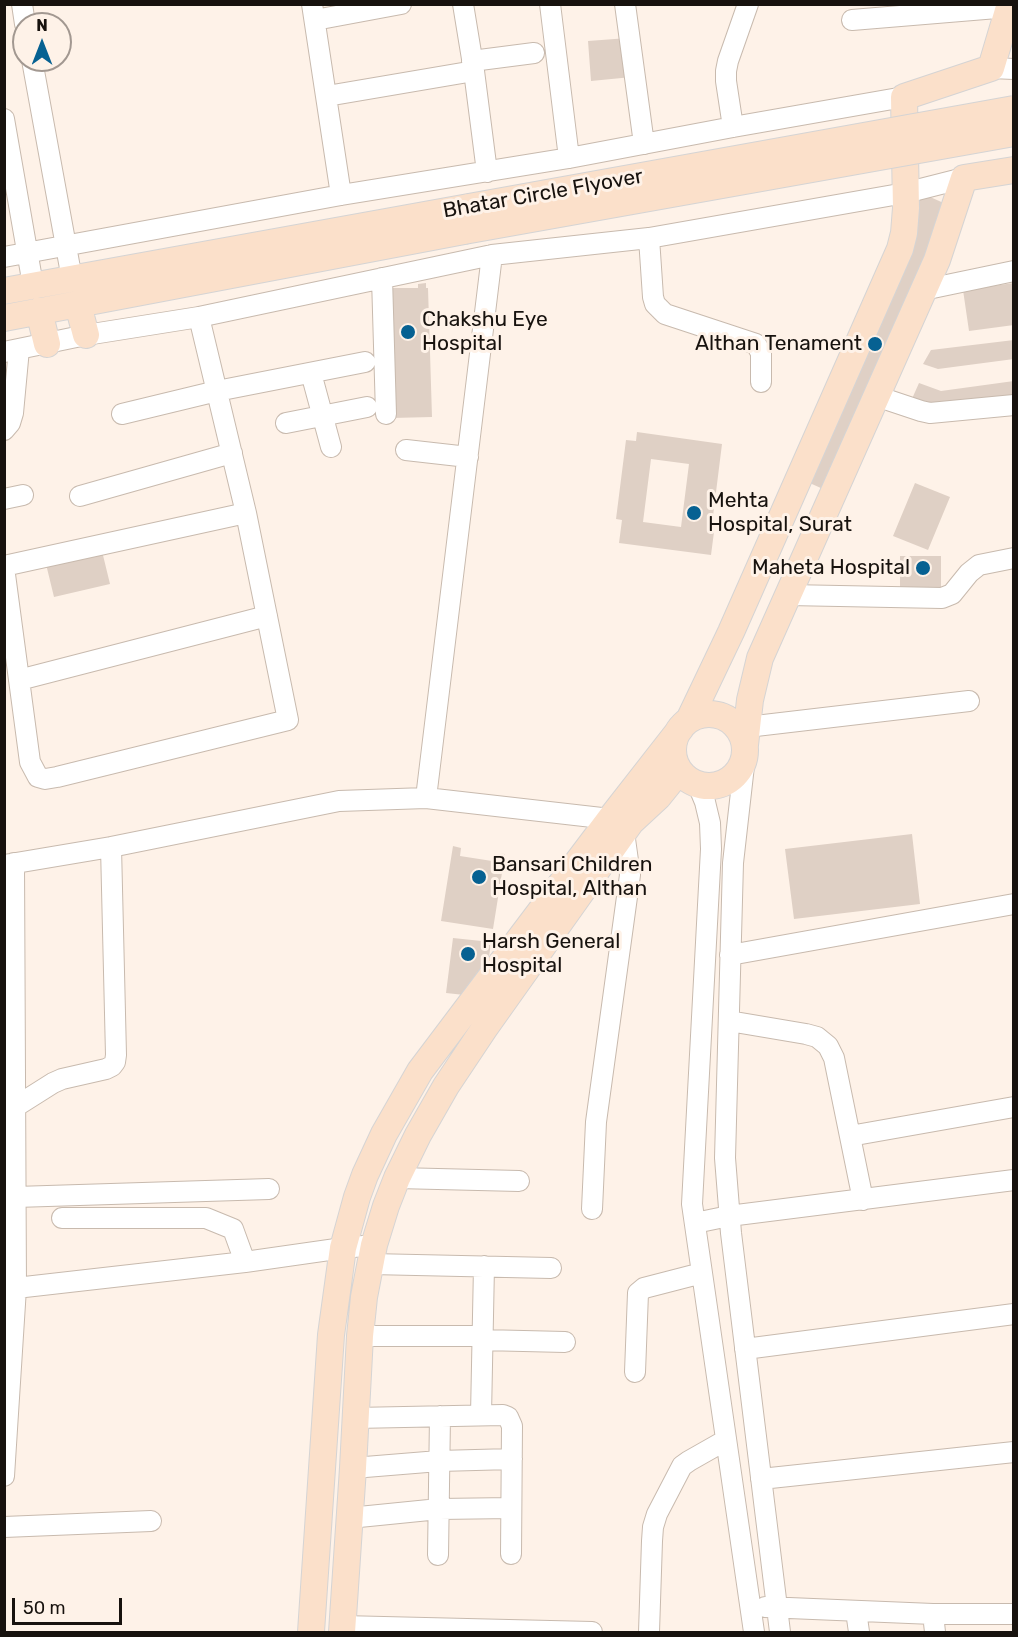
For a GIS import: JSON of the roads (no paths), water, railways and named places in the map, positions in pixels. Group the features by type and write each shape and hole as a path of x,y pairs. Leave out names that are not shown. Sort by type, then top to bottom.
{"main road":[{"path":"342,1629 360,1336 372,1254 386,1206 418,1135 446,1086 622,824 685,724 736,621 900,249 905,221 904,97 1002,69 1010,6"},
{"name":"Bhatar Circle Flyover","path":"4,318 78,305 467,219 1014,109"},
{"name":"Bhatar Circle Flyover","path":"4,291 1014,133"},
{"path":"746,743 734,724 723,717 711,714 700,716 685,724 675,738 674,761 689,778 709,786 721,784 732,778 740,769 746,743 750,700 760,658 936,260 964,178 1014,170"},
{"path":"78,305 86,335"},
{"path":"39,311 47,344"},
{"path":"311,1632 330,1335 343,1248 357,1197 384,1134 420,1071 622,824 658,797 689,778"}],"street":[{"path":"341,195 313,12 402,4"},
{"path":"463,4 487,172"},
{"path":"550,4 569,158"},
{"path":"625,4 644,144"},
{"path":"733,127 726,71 748,4"},
{"path":"852,20 1010,6"},
{"path":"327,96 534,53"},
{"path":"34,72 72,279"},
{"path":"4,257 341,195 569,158 904,97"},
{"path":"4,119 33,285"},
{"path":"4,430 10,423 13,413 12,351 86,335 199,317 492,255 649,238 904,193 964,178"},
{"path":"649,238 655,304 665,314 756,345 760,353 761,381"},
{"path":"426,798 492,255"},
{"path":"923,290 1014,272"},
{"path":"382,278 386,414"},
{"path":"199,317 246,513 288,720 57,777 45,779 38,777 30,762 4,567 246,513"},
{"path":"122,414 217,391 366,362"},
{"path":"311,373 331,447"},
{"path":"876,396 930,413 1014,405"},
{"path":"286,423 367,407"},
{"path":"406,450 468,457"},
{"path":"80,496 232,453"},
{"path":"788,595 942,598 952,594 969,573 979,565 1014,558"},
{"path":"19,680 267,616"},
{"path":"780,1632 729,1216 725,1158 733,863 746,743 969,701"},
{"path":"689,778 705,802 711,849 692,1204 754,1632"},
{"path":"4,1476 9,1324 16,1288 15,1107 9,864 111,847 339,801 426,798 622,824 630,875 596,1122 592,1209"},
{"path":"15,1107 53,1083 106,1070 115,1062 111,847"},
{"path":"730,955 1014,904"},
{"path":"729,1021 818,1037 828,1046 834,1058 863,1200"},
{"path":"850,1136 1014,1107"},
{"path":"398,1178 519,1182"},
{"path":"695,1223 729,1216 1014,1180"},
{"path":"16,1197 269,1189"},
{"path":"63,1218 206,1218 233,1229 245,1262"},
{"path":"16,1288 245,1262 343,1248 372,1254 484,1266 551,1268"},
{"path":"481,1415 484,1266"},
{"path":"635,1372 638,1293 645,1288 702,1273"},
{"path":"745,1349 1014,1314"},
{"path":"360,1336 565,1342"},
{"path":"355,1418 481,1415 508,1417 512,1421 511,1554"},
{"path":"438,1555 440,1416"},
{"path":"649,1632 652,1540 657,1515 682,1467 726,1440"},
{"path":"761,1479 1014,1452"},
{"path":"353,1468 439,1461 512,1459"},
{"path":"350,1518 439,1509 512,1508"},
{"path":"4,1527 151,1521"},
{"path":"750,1607 856,1611 934,1623 1014,1614"},
{"path":"856,1611 859,1632"},
{"path":"342,1629 591,1632"}],"place":[{"name":"Chakshu Eye Hospital","path":"408,332"},
{"name":"Althan Tenament","path":"875,344"},
{"name":"Mehta Hospital, Surat","path":"694,513"},
{"name":"Maheta Hospital","path":"923,568"},
{"name":"Bansari Children Hospital, Althan","path":"479,877"},
{"name":"Harsh General Hospital","path":"468,954"}]}
